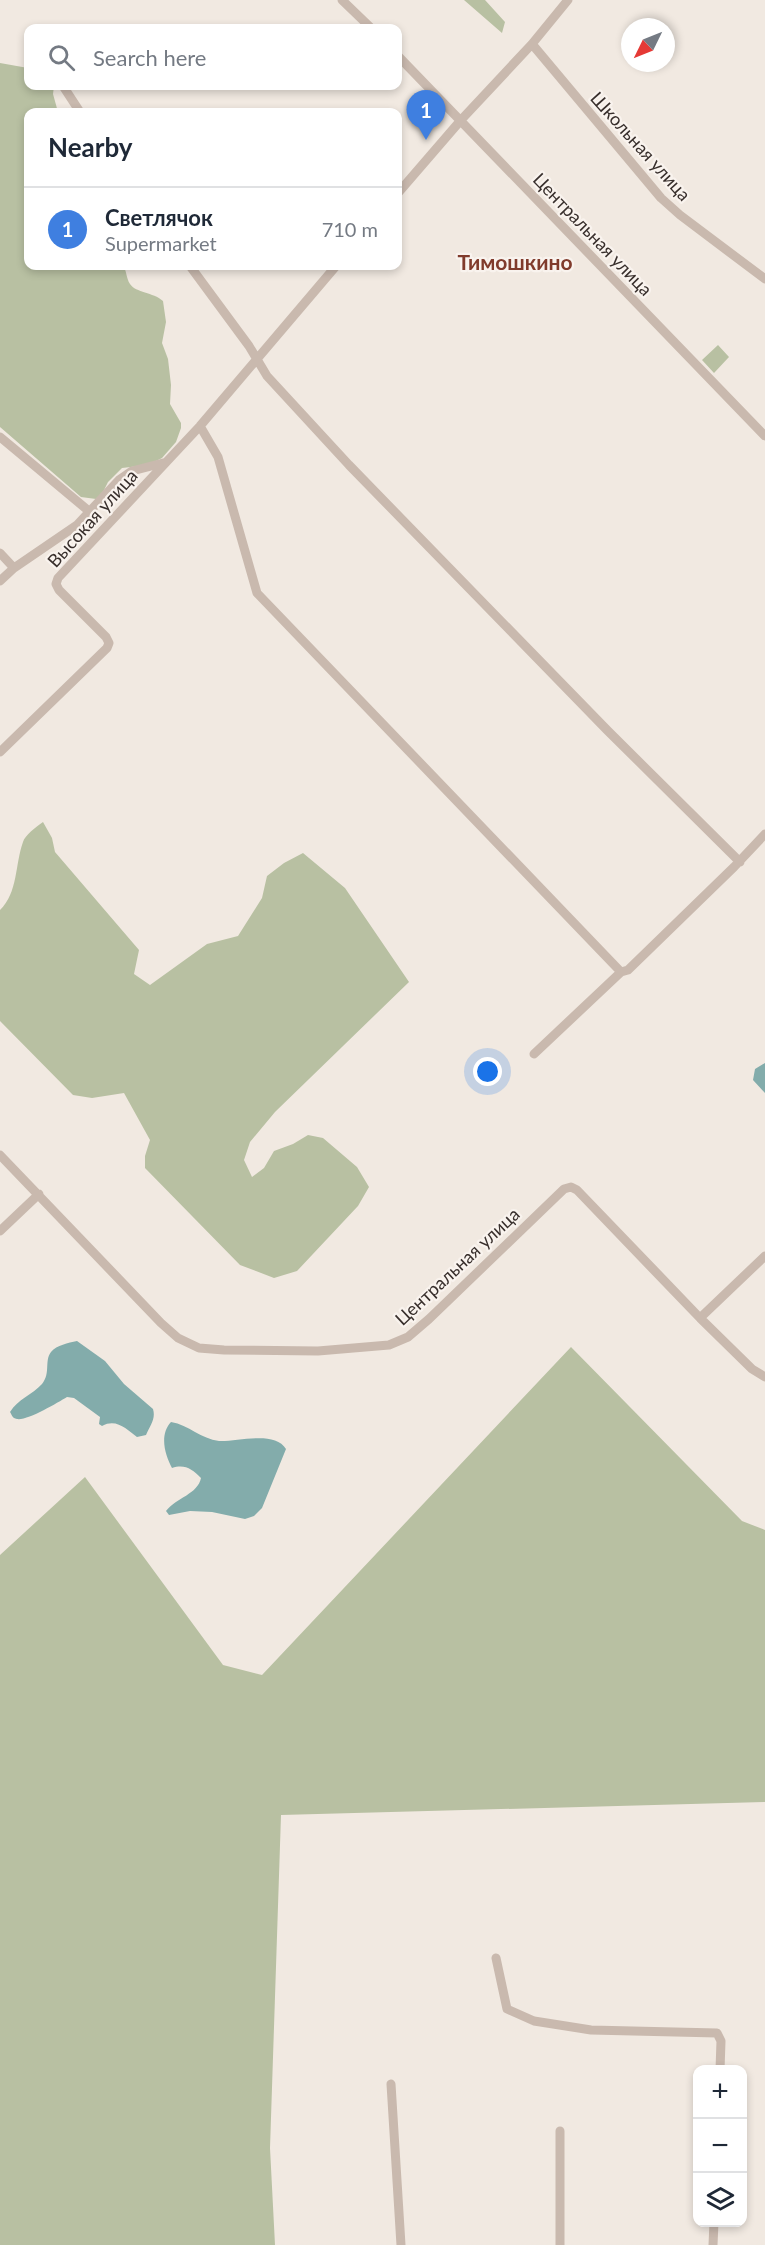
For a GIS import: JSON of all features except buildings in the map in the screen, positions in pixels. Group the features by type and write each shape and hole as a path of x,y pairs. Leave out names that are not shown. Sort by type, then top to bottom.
{"street":[{"path":"342,0 367,24"},
{"path":"402,188 461,120 532,44 568,0"},
{"name":"Школьная улица","path":"532,44 661,198 765,279"},
{"name":"Центральная улица","path":"402,60 765,436"},
{"path":"66,90 77,108"},
{"path":"193,270 249,346 267,376 349,465 608,731 740,862"},
{"path":"0,581 14,567 56,541 90,512 119,480 132,471 165,462 200,426 333,270"},
{"path":"200,426 218,457 257,593 621,972"},
{"path":"0,437 90,512"},
{"name":"Высокая улица","path":"0,752 107,648 109,643 106,637 59,590 56,584 58,578 165,462"},
{"path":"0,553 14,567"},
{"path":"534,1054 621,972 628,970 740,862 765,834"},
{"path":"0,1155 39,1194 0,1231"},
{"name":"Центральная улица","path":"39,1194 161,1323 178,1338 199,1348 318,1351 389,1345 408,1337 564,1189 572,1187 700,1318 752,1369 765,1377"},
{"path":"700,1318 765,1256"},
{"path":"496,1958 507,2009 534,2020 591,2030 717,2032 721,2041 720,2065"},
{"path":"391,2084 401,2245"},
{"path":"560,2131 560,2245"},
{"path":"713,2245 714,2227"}],"green space":[{"path":"464,0 485,0 505,22 502,33"},
{"path":"0,63 24,67 24,90 54,90 57,108 24,108 24,270 125,270 133,287 163,301 166,322 162,343 168,359 171,385 170,404 181,423 181,428 176,442 162,458 148,465 122,468 108,482 101,496 96,499 81,497 0,427"},
{"path":"718,345 729,357 714,373 702,360"},
{"path":"43,822 52,838 55,852 139,950 134,974 150,985 207,944 238,936 262,898 267,876 284,863 303,853 345,888 409,982 275,1112 250,1142 244,1160 252,1177 264,1168 274,1151 308,1135 323,1138 357,1167 369,1187 358,1206 297,1271 274,1278 240,1265 145,1168 145,1156 150,1140 124,1093 92,1098 73,1095 0,1021 0,910 13,887 24,839"},
{"path":"571,1347 742,1521 765,1530 765,1802 281,1815 270,2148 275,2245 0,2245 0,1555 85,1477 223,1665 262,1675"}],"water":[{"path":"765,1063 765,1093 753,1080 755,1069"},
{"path":"77,1341 105,1361 124,1384 153,1409 153,1419 146,1435 137,1437 117,1424 102,1426 99,1424 100,1417 74,1398 67,1397 28,1417 17,1419 12,1416 10,1412 13,1408 45,1380 51,1352 59,1346"},
{"path":"171,1422 213,1440 265,1438 281,1443 286,1449 262,1508 254,1516 245,1519 212,1512 190,1511 169,1515 166,1511 196,1488 201,1478 188,1468 172,1468 165,1451 164,1439"}],"place":[{"name":"Светлячок","path":"426,140"}],"district":[{"name":"Тимошкино","path":"515,261"}]}
